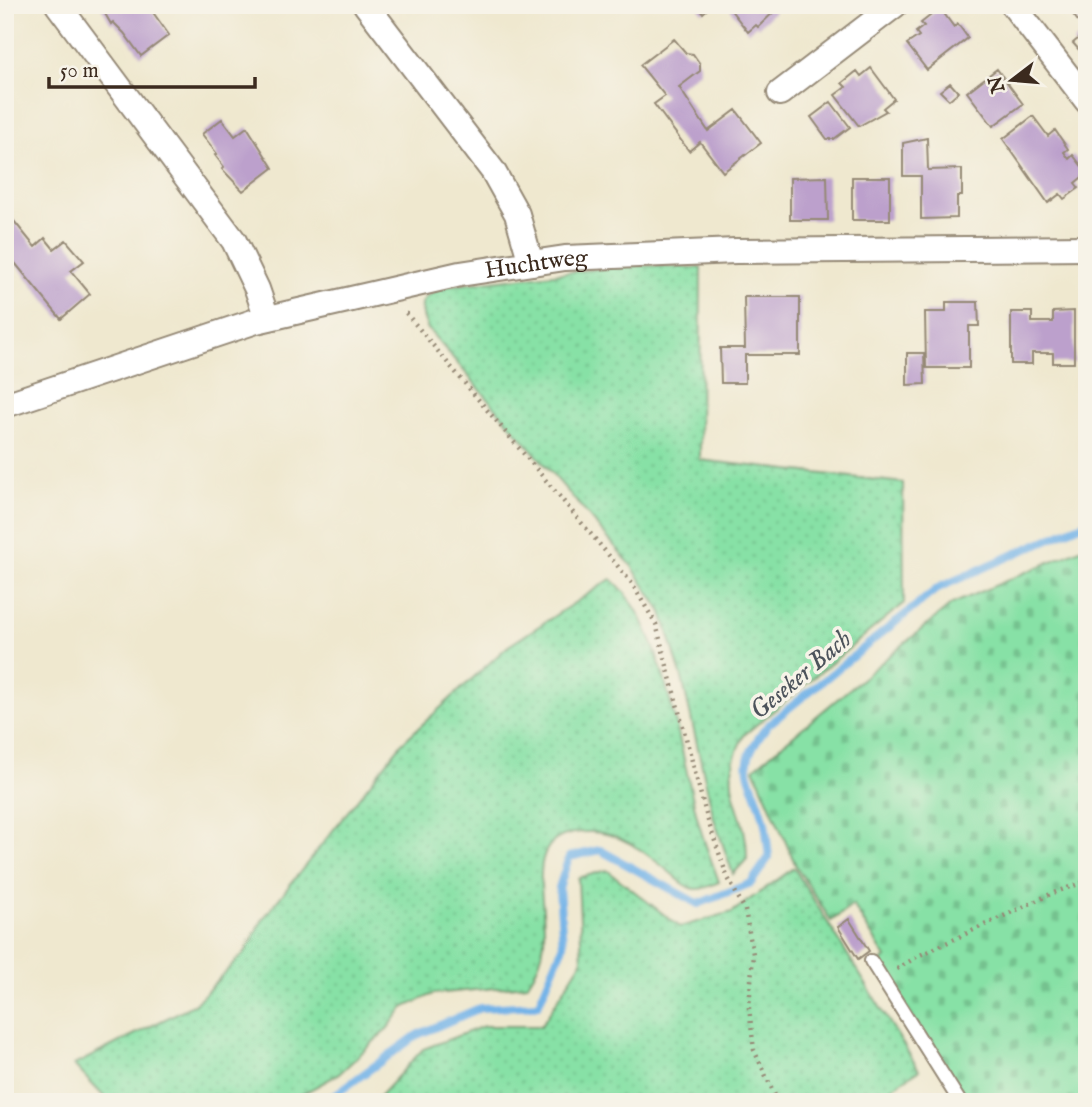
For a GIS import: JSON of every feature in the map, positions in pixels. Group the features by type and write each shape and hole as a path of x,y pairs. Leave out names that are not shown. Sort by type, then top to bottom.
{"street":[{"path":"58,5 234,241 257,289 267,318"},
{"path":"366,5 492,171 517,214 531,263"},
{"path":"780,93 895,5"},
{"path":"1013,5 1087,102"},
{"name":"Huchtweg","path":"5,405 178,345 267,318 388,289 565,258 736,251 1087,248"}],"lane":[{"path":"871,961 960,1102"}],"path":[{"path":"388,289 631,582 656,624 707,818 727,876 745,910 753,954 749,1008 754,1050 778,1102"},
{"path":"882,978 918,956 1053,893 1087,881"}],"green space":[{"path":"632,265 701,268 700,460 903,483 904,603 744,735 736,754 732,785 743,825 747,859 733,874 714,819 682,678 662,612 631,565 428,329 422,312 426,297 448,286"},
{"path":"1087,546 1087,1102 966,1102 879,964 886,958 853,905 831,921 796,866 754,768 952,604"},
{"path":"611,579 629,598 644,624 657,656 677,727 700,828 719,882 704,888 692,888 623,840 603,833 569,834 554,841 545,853 541,868 543,947 527,985 433,994 403,1008 387,1029 339,1074 288,1102 109,1102 74,1065 195,1004 245,952 263,919 402,743 507,647"},
{"path":"794,868 919,1070 871,1102 374,1102 423,1049 484,1026 541,1026 582,961 578,878 607,870 680,927 732,912"}],"building":[{"path":"100,5 153,5 155,9 152,11 169,35 141,56 124,33 113,22 111,24"},
{"path":"697,5 712,5 703,13"},
{"path":"727,5 781,5 758,27 756,25 748,32"},
{"path":"1074,5 1087,5 1087,54 1073,43 1086,32 1069,9"},
{"path":"940,8 954,27 958,24 968,38 927,70 907,44 919,36 916,32 924,26 921,23"},
{"path":"674,39 686,53 693,54 700,64 700,71 679,87 708,131 736,110 761,143 723,172 700,142 689,151 654,104 665,96 640,65"},
{"path":"871,68 894,99 883,108 886,111 859,126 835,95 846,87 842,83 857,71 861,76"},
{"path":"997,69 1023,104 993,126 967,92"},
{"path":"950,83 958,92 949,100 940,91"},
{"path":"831,102 850,127 834,139 827,139 811,117"},
{"path":"1033,116 1048,136 1055,130 1068,149 1064,152 1069,159 1073,155 1087,173 1075,183 1079,188 1064,199 1060,194 1048,203 1003,139"},
{"path":"222,119 235,136 247,127 273,168 243,191 222,169 224,167 215,155 217,154 202,134"},
{"path":"927,138 928,170 962,169 962,196 957,196 957,218 921,219 921,176 903,176 903,143"},
{"path":"827,177 828,220 790,220 790,178"},
{"path":"852,177 890,177 890,220 852,220"},
{"path":"5,210 35,247 45,238 54,249 66,240 84,261 71,271 90,294 61,319 15,263 5,271"},
{"path":"744,297 800,297 800,355 745,355 745,383 721,383 720,348 745,348"},
{"path":"946,302 978,302 979,326 969,326 969,368 926,368 925,312 946,312"},
{"path":"1074,311 1074,363 1053,363 1053,353 1032,353 1032,364 1011,364 1011,312 1032,312 1032,322 1053,322 1053,312"},
{"path":"907,353 924,353 925,384 907,385"},
{"path":"849,919 869,951 858,959 838,927"}],"waterway":[{"name":"Geseker Bach","path":"325,1102 417,1035 480,1008 538,1005 563,946 559,888 569,857 600,850 698,904 751,883 769,857 766,828 750,780 748,762 750,752 768,725 938,588 1087,522"}]}
